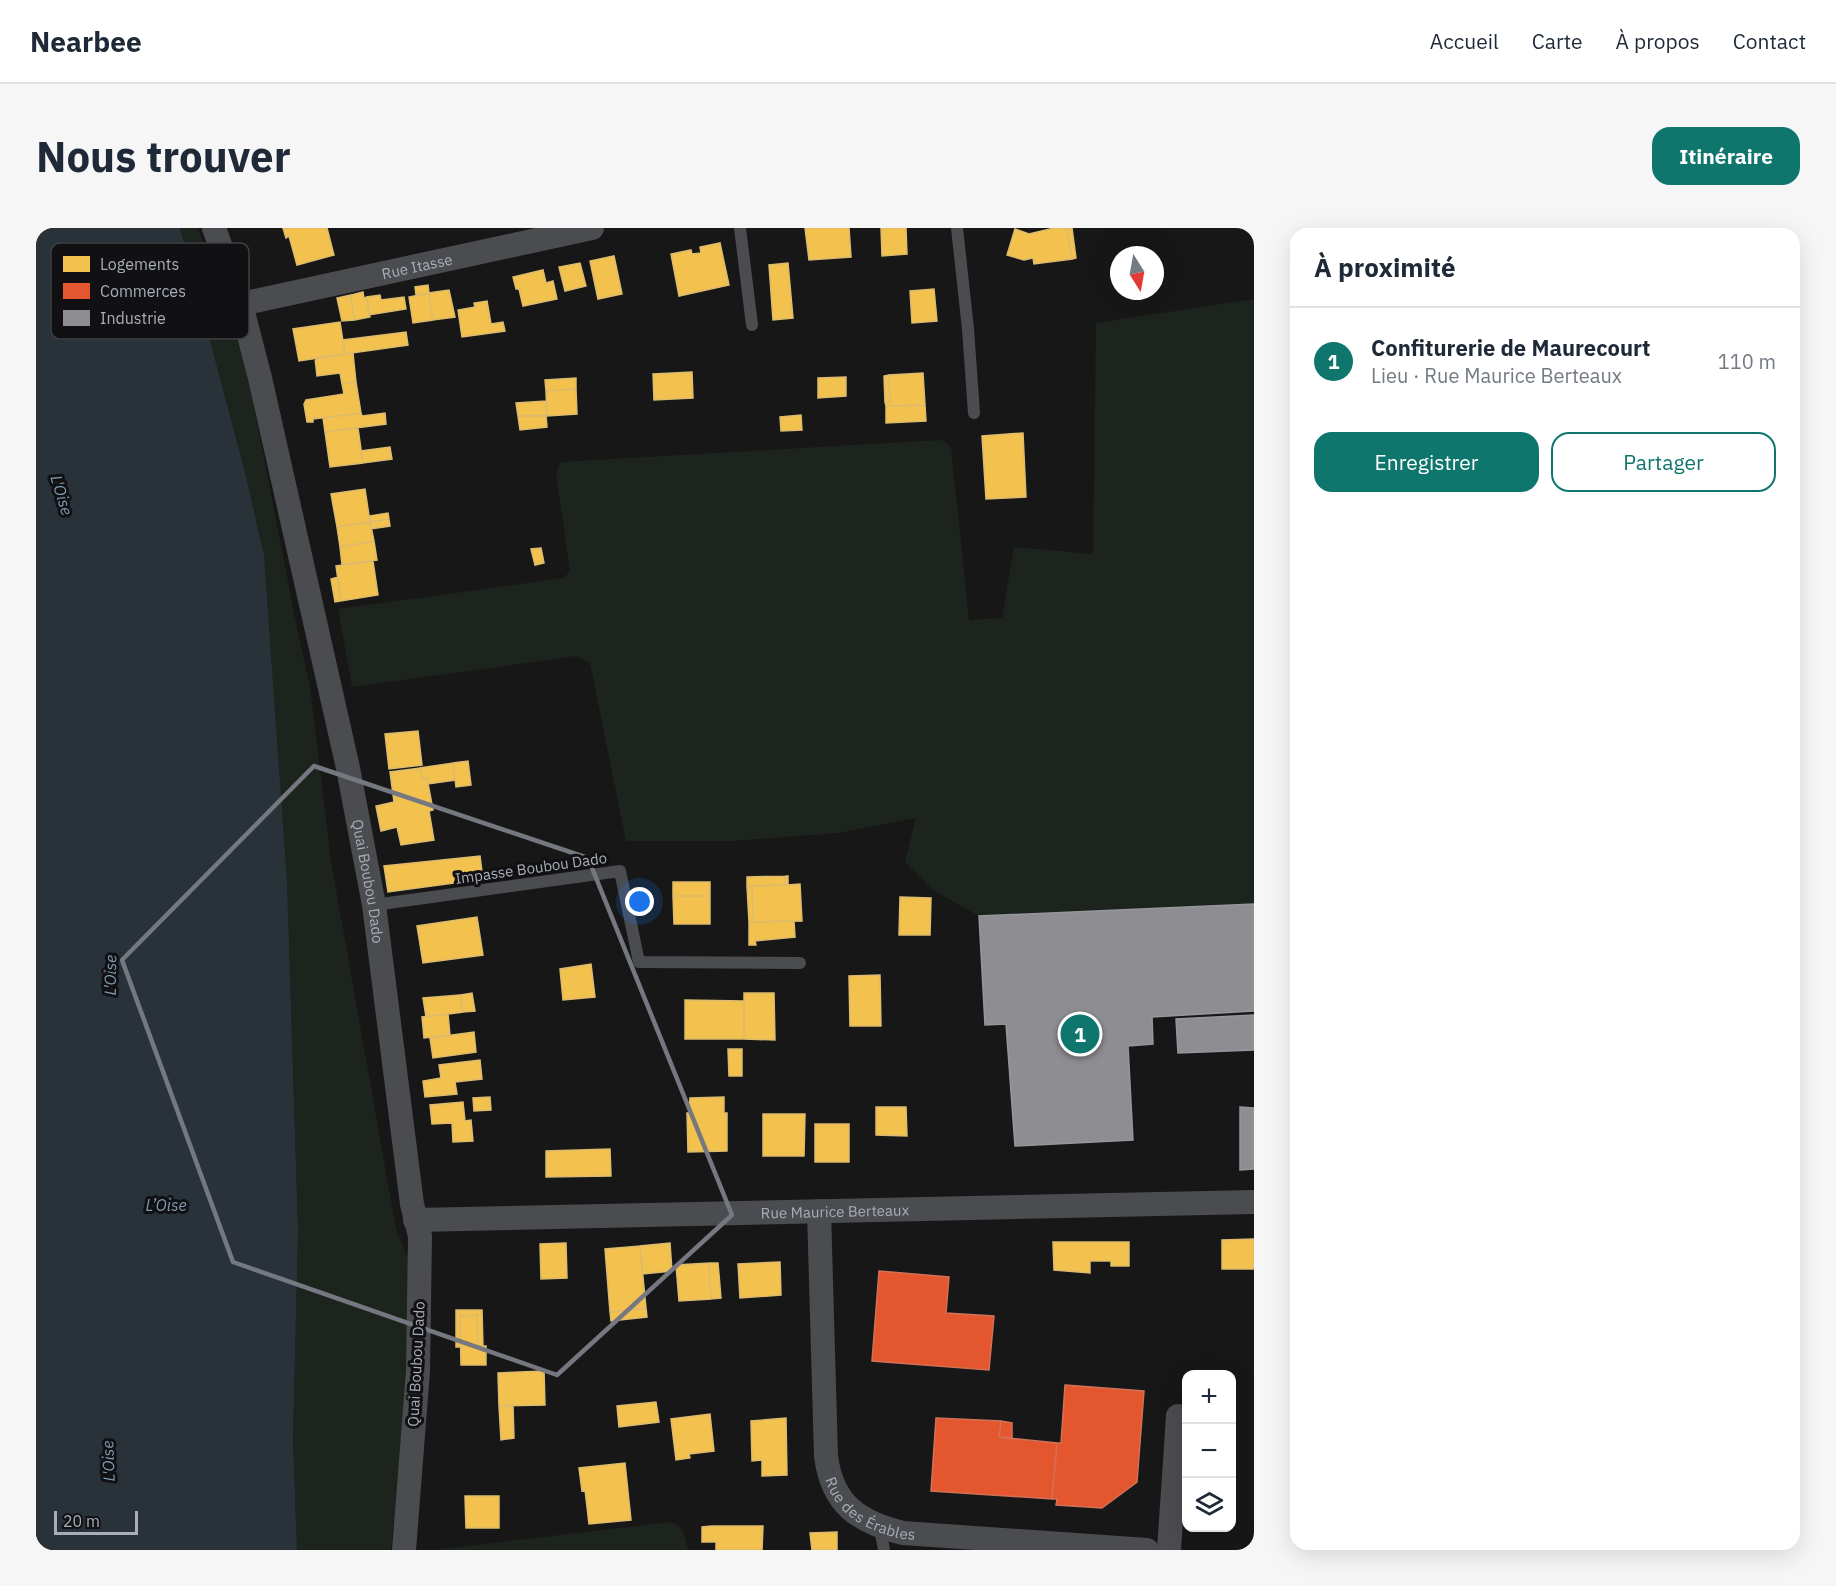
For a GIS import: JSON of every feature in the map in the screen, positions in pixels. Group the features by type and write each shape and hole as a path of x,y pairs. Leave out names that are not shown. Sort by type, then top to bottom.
{"street":[{"name":"Quai Boubou Dado","path":"214,228 219,243"},
{"name":"Rue Itasse","path":"249,302 563,231 592,228"},
{"name":"Quai Boubou Dado","path":"249,334 261,378 348,768 374,905 415,1220 420,1236 418,1371 404,1550"},
{"name":"Rue Maurice Berteaux","path":"415,1220 1254,1202"},
{"name":"Rue des Érables","path":"819,1211 827,1469 831,1482 845,1504 882,1539 903,1533 1147,1550"},
{"path":"1169,1550 1178,1416"}],"lane":[{"path":"740,228 752,325"},
{"path":"957,228 974,412"},
{"name":"Impasse Boubou Dado","path":"374,905 620,871 639,962 800,963"}],"highlighted area":[{"path":"314,766 588,858 732,1215 557,1375 233,1262 122,960"}],"shaded area":[{"path":"180,228 198,228 203,243 184,243"},
{"path":"1254,299 1254,904 979,916 933,890 905,862 916,818 838,833 731,841 626,841 590,663 576,656 352,687 338,609 564,578 570,571 556,473 560,462 942,440 951,447 969,620 1002,618 1014,547 1093,554 1096,323"},
{"path":"210,339 237,339 246,365 310,686 331,861 396,1229 411,1266 404,1413 391,1550 297,1550 293,1439 298,1231 287,881 264,555 245,472"},
{"path":"670,1522 681,1529 688,1550 435,1550"}],"water":[{"name":"L’Oise","path":"36,228 180,228 184,243 51,243 51,339 210,339 245,472 264,555 287,881 298,1231 293,1439 297,1550 36,1550"}],"building: Logements":[{"path":"283,228 327,228 334,255 297,265 289,236 286,238"},
{"path":"805,228 849,228 851,257 809,260"},
{"path":"881,228 906,228 907,254 882,256"},
{"path":"1054,228 1072,228 1067,229 1072,259 1034,264 1033,258 1024,260 1007,255 1015,229 1029,234"},
{"path":"1072,228 1076,258 1072,259 1067,229"},
{"path":"720,243 729,285 679,296 671,254 691,250 692,254 701,253 700,247"},
{"path":"614,256 622,294 598,299 590,261"},
{"path":"580,263 586,286 565,291 559,267"},
{"path":"788,263 793,318 773,320 769,265"},
{"path":"543,270 546,283 553,281 557,299 523,306 513,277"},
{"path":"428,285 429,293 416,295 415,287"},
{"path":"934,289 937,321 912,323 910,291"},
{"path":"449,290 455,317 433,320 429,293"},
{"path":"363,292 364,298 367,297 370,317 354,320 351,295"},
{"path":"429,293 433,320 413,323 409,297"},
{"path":"351,295 354,320 342,321 337,298"},
{"path":"380,295 381,300 404,297 406,309 369,315 367,297"},
{"path":"487,301 491,324 503,322 505,331 462,337 458,310 475,307 474,303"},
{"path":"340,322 345,354 299,361 293,329"},
{"path":"406,332 408,345 345,354 343,340"},
{"path":"353,353 356,382 342,384 340,373 317,376 315,358"},
{"path":"692,372 693,398 654,400 653,374"},
{"path":"923,373 925,405 886,406 885,402 890,402 889,375"},
{"path":"889,375 890,402 885,402 884,376"},
{"path":"846,377 846,396 818,398 818,378"},
{"path":"576,378 576,389 546,391 545,380"},
{"path":"356,382 361,413 313,419 313,422 307,422 304,404 306,400 344,394 342,384"},
{"path":"576,389 577,414 547,416 546,391"},
{"path":"546,401 547,416 518,416 516,403"},
{"path":"925,405 926,421 886,423 886,406"},
{"path":"361,413 362,416 385,413 386,424 325,432 323,418"},
{"path":"546,415 547,427 520,430 518,416"},
{"path":"801,415 802,430 781,431 780,417"},
{"path":"358,428 363,463 330,467 325,432"},
{"path":"1023,433 1026,497 986,499 982,436"},
{"path":"390,447 392,459 363,463 361,451"},
{"path":"365,489 370,522 337,527 331,494"},
{"path":"388,513 389,519 370,522 369,516"},
{"path":"389,519 390,526 371,529 370,522"},
{"path":"370,522 374,541 340,547 337,527"},
{"path":"374,541 377,560 342,565 340,547"},
{"path":"541,548 544,563 535,565 531,549"},
{"path":"373,561 378,595 341,601 336,566"},
{"path":"338,577 341,601 335,602 331,579"},
{"path":"418,731 422,765 389,769 385,734"},
{"path":"468,761 471,785 456,787 453,763"},
{"path":"453,763 455,780 428,784 427,778 422,779 420,768"},
{"path":"420,768 422,779 427,778 433,810 429,811 434,840 401,845 397,827 381,831 376,806 394,802 390,772"},
{"path":"480,856 483,879 388,892 384,866"},
{"path":"786,876 785,885 747,886 747,877"},
{"path":"786,876 788,876 788,885 800,884 802,921 753,922 752,886 785,885"},
{"path":"673,882 710,882 710,896 673,896"},
{"path":"747,886 752,886 753,922 749,922"},
{"path":"673,896 710,896 710,924 674,924"},
{"path":"900,897 931,898 930,935 899,935"},
{"path":"477,917 483,955 423,963 417,926"},
{"path":"794,921 795,937 755,941 756,945 749,945 749,922"},
{"path":"591,964 595,997 563,1000 560,969"},
{"path":"880,975 881,1026 850,1026 849,976"},
{"path":"472,993 475,1011 463,1012 460,995"},
{"path":"744,993 774,993 775,1040 744,1039"},
{"path":"460,995 463,1012 426,1017 423,998"},
{"path":"685,1000 744,1001 744,1039 685,1039"},
{"path":"448,1014 450,1035 424,1038 422,1017"},
{"path":"474,1032 476,1052 433,1058 430,1038"},
{"path":"728,1049 742,1049 742,1076 729,1076"},
{"path":"480,1060 482,1079 455,1082 457,1094 425,1097 423,1081 441,1078 439,1065"},
{"path":"490,1097 491,1110 474,1111 473,1098"},
{"path":"724,1097 724,1113 727,1113 727,1151 688,1152 687,1113 689,1113 690,1098"},
{"path":"463,1102 465,1121 471,1120 473,1141 453,1142 452,1123 432,1124 430,1105"},
{"path":"876,1107 906,1107 907,1136 876,1135"},
{"path":"763,1114 805,1114 804,1156 763,1156"},
{"path":"815,1124 849,1124 849,1162 815,1162"},
{"path":"610,1149 611,1176 546,1177 546,1151"},
{"path":"1254,1239 1254,1269 1222,1269 1222,1240"},
{"path":"1053,1242 1129,1242 1129,1266 1111,1266 1111,1261 1090,1261 1090,1273 1054,1270"},
{"path":"566,1243 567,1278 541,1279 540,1244"},
{"path":"670,1243 672,1271 643,1274 640,1246"},
{"path":"640,1246 646,1308 610,1312 605,1249"},
{"path":"780,1262 781,1295 740,1298 738,1264"},
{"path":"709,1263 718,1263 721,1298 711,1299"},
{"path":"709,1263 711,1299 679,1301 676,1265"},
{"path":"646,1308 647,1317 611,1321 610,1312"},
{"path":"456,1310 482,1310 483,1346 478,1346 477,1315 460,1316 461,1347 456,1347"},
{"path":"477,1315 478,1346 486,1346 486,1365 461,1365 460,1316"},
{"path":"544,1371 545,1405 499,1406 498,1373"},
{"path":"656,1402 659,1422 619,1427 617,1406"},
{"path":"513,1405 514,1438 501,1440 499,1406"},
{"path":"710,1414 714,1451 689,1454 690,1458 676,1460 671,1419"},
{"path":"786,1418 787,1475 762,1476 762,1460 752,1461 751,1421"},
{"path":"625,1463 631,1520 589,1524 585,1490 582,1491 579,1468"},
{"path":"465,1496 499,1496 499,1528 466,1528"},
{"path":"763,1526 762,1550 716,1550 716,1542 702,1542 702,1527"},
{"path":"837,1532 837,1550 812,1550 810,1533"}],"building: Commerces":[{"path":"879,1271 949,1277 946,1313 994,1316 989,1370 872,1361"},
{"path":"1065,1385 1144,1391 1137,1482 1102,1508 1056,1505 1057,1499 1052,1499 1057,1443 1061,1443"},
{"path":"936,1418 1001,1421 999,1437 1057,1443 1052,1499 931,1491"},
{"path":"1001,1421 1012,1423 1012,1439 999,1437"}],"building: Industrie":[{"path":"1254,904 1254,1011 1152,1017 1153,1044 1128,1046 1133,1140 1015,1146 1006,1024 985,1025 979,916"},
{"path":"1254,1015 1254,1050 1178,1053 1176,1019"},
{"path":"1240,1107 1254,1108 1254,1169 1240,1170"}],"place":[{"name":"Confiturerie de Maurecourt","path":"1080,1034"}],"water label":[{"name":"L'Oise","path":"62,495"},
{"name":"L'Oise","path":"110,975"},
{"name":"L'Oise","path":"108,1461"}]}
